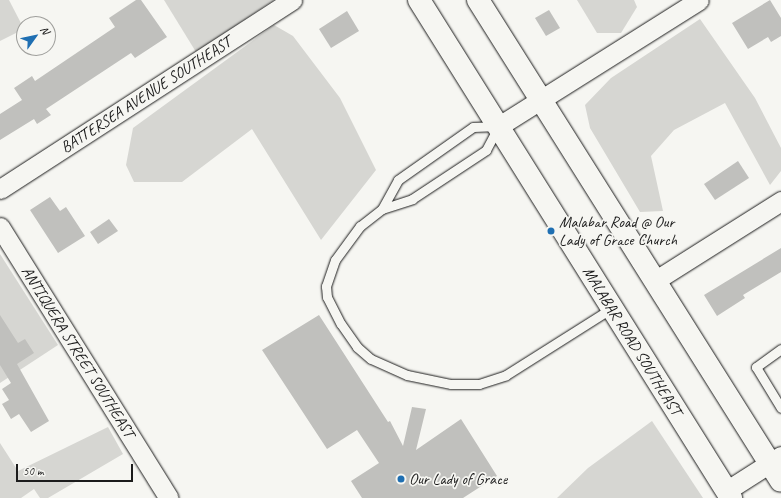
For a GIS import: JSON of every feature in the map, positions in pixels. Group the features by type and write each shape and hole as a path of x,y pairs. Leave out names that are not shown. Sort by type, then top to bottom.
{"main road":[{"name":"MALABAR ROAD SOUTHEAST","path":"419,0 729,494"},
{"path":"478,0 541,102 777,467"}],"street":[{"name":"BATTERSEA AVENUE SOUTHEAST","path":"0,189 292,0"},
{"path":"499,126 541,102 699,0"},
{"path":"656,280 781,201"},
{"name":"ANTIQUERA STREET SOUTHEAST","path":"0,227 169,498"},
{"path":"729,494 777,467"}],"lane":[{"path":"382,209 398,180 473,127 499,126"},
{"path":"499,126 486,150 412,199 382,209 360,226 335,260 326,286 327,297 341,324 357,347 370,359 407,375 451,384 479,384 506,376 612,308"},
{"path":"781,349 756,367 781,408"}],"shaded area":[{"path":"0,0 9,0 17,16 16,16 16,33 0,41"},
{"path":"164,0 274,0 196,52"},
{"path":"577,0 634,0 637,7 621,33 597,33"},
{"path":"700,19 755,98 781,148 781,171 770,185 725,103 674,130 651,156 663,211 640,212 590,128 585,105 611,78"},
{"path":"274,25 293,36 340,98 376,170 321,240 252,129 182,182 134,182 126,165 133,128"},
{"path":"0,254 58,345 0,383"},
{"path":"652,421 703,498 557,498 588,468"},
{"path":"108,427 123,454 48,498 40,498 34,489 21,498 0,498 0,443 18,471"}],"building":[{"path":"136,0 141,0 167,37 135,58 131,53 46,109 51,115 37,124 34,119 0,140 0,114 22,100 14,88 32,76 35,81 115,27 109,18"},
{"path":"770,0 781,18 781,36 771,42 768,37 748,49 732,23"},
{"path":"549,10 560,28 546,36 535,18"},
{"path":"347,11 359,31 331,48 319,29"},
{"path":"738,161 749,178 715,200 704,184"},
{"path":"50,197 60,211 66,207 85,236 58,253 30,210"},
{"path":"109,219 118,231 98,244 90,232"},
{"path":"781,248 781,272 743,295 745,298 717,316 704,295"},
{"path":"0,315 18,343 25,339 34,353 17,364 49,421 31,432 19,414 11,419 2,404 9,400 2,389 11,383 0,365"},
{"path":"319,315 388,422 390,421 403,446 412,407 426,409 416,450 461,419 497,476 463,498 362,498 351,481 379,463 357,430 327,449 262,350"}],"place":[{"name":"Malabar Road @ Our Lady of Grace Church","path":"551,231"},
{"name":"Our Lady of Grace","path":"401,479"}]}
